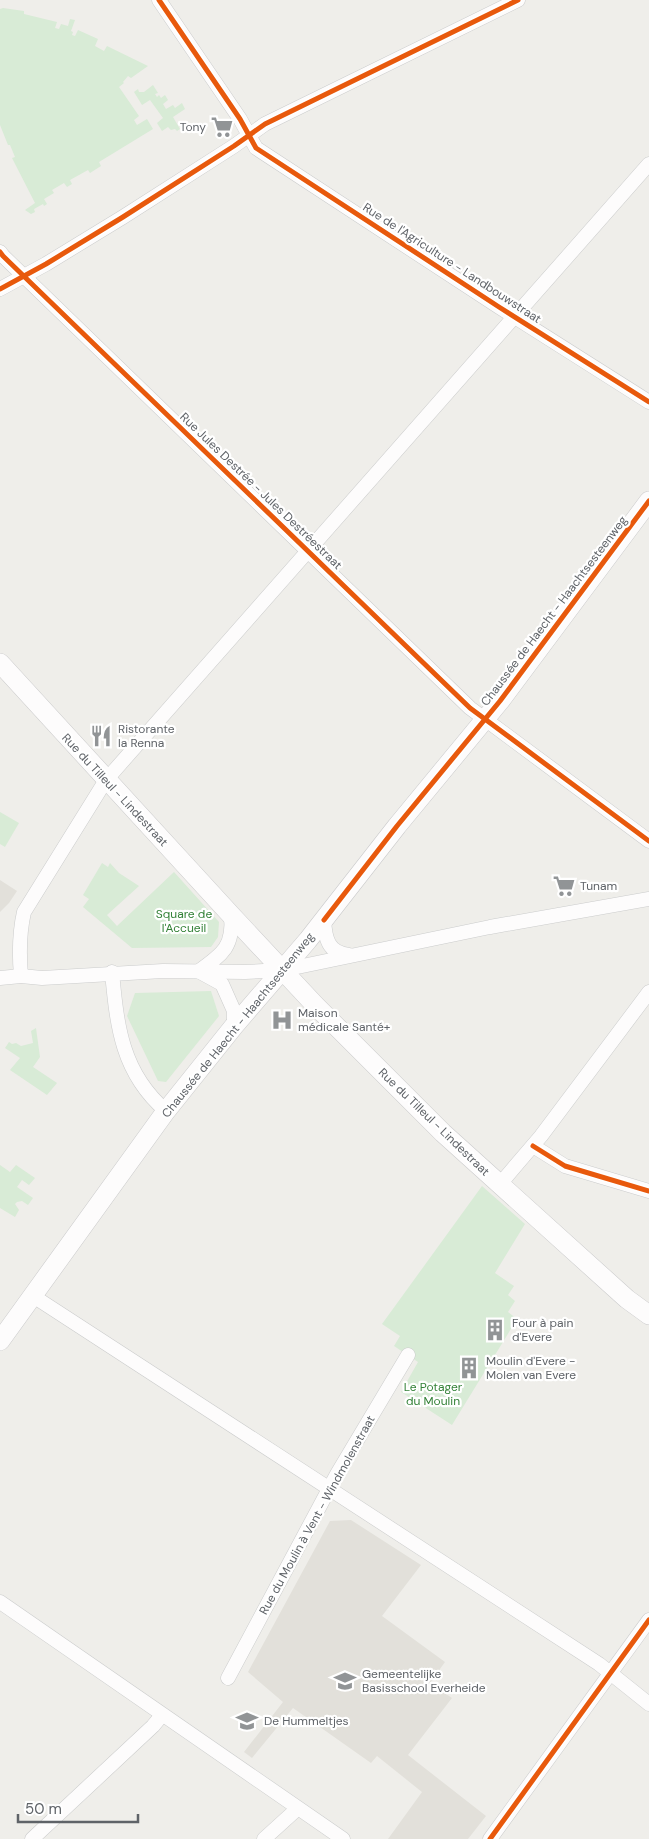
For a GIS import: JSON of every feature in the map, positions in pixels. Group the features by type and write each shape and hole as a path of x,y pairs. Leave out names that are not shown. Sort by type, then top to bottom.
{"street":[{"name":"Rue de l'Agriculture - Landbouwstraat","path":"158,0 256,148 649,402"},
{"path":"0,289 46,264 123,217 265,124 518,0"},
{"path":"21,976 18,951 19,934 24,912 106,780 649,164"},
{"name":"Rue Jules Destrée - Jules Destréestraat","path":"0,252 470,708 649,841"},
{"name":"Chaussée de Haecht - Haachtsesteenweg","path":"0,1341 166,1111 234,1026 324,920 397,826 485,719 649,501"},
{"name":"Rue du Tilleul - Lindestraat","path":"0,663 231,915 443,1133 627,1299 649,1315"},
{"path":"0,978 21,976 42,978 112,972 245,972 283,970 490,927 649,899"},
{"path":"200,971 223,952 232,931 231,915"},
{"path":"324,920 325,937 329,944 340,954 349,956"},
{"path":"200,971 222,984 234,1011 234,1026"},
{"path":"112,972 121,1040 130,1062 149,1096 166,1111"},
{"path":"500,1184 533,1146 649,992"},
{"path":"533,1146 565,1166 649,1191"},
{"path":"33,1296 610,1672 649,1704"},
{"name":"Rue du Moulin à Vent - Windmolenstraat","path":"228,1678 329,1489 408,1355"},
{"path":"0,1602 343,1839"},
{"path":"490,1839 649,1620"},
{"path":"32,1839 153,1726 162,1715"},
{"path":"264,1839 297,1808"}],"shaded area":[{"path":"0,880 17,891 0,912"},
{"name":"Gemeentelijke Basisschool Everheide","path":"351,1520 421,1565 382,1616 445,1662 430,1683 452,1698 408,1755 486,1816 468,1839 388,1839 422,1792 377,1756 371,1763 293,1708 252,1758 244,1752 283,1702 248,1672 330,1521"}],"green space":[{"path":"0,9 24,11 24,14 57,22 55,28 59,29 61,24 68,26 70,19 75,20 71,31 73,32 72,35 75,36 78,30 98,39 95,46 104,51 107,46 148,66 131,78 128,76 119,87 139,116 134,120 137,125 147,119 153,129 99,162 101,166 90,173 88,170 70,180 72,184 67,187 64,183 52,190 54,193 44,199 47,204 34,209 35,212 31,214 25,210 35,203 12,158 15,157 0,125"},
{"path":"153,85 158,93 155,94 157,97 159,95 161,98 165,95 168,100 163,104 166,109 173,105 175,108 182,103 185,109 173,117 180,129 177,131 175,129 171,130 168,127 162,131 157,123 163,118 150,100 142,105 134,92 138,89 139,92 144,92"},
{"path":"0,812 19,823 5,847 0,844"},
{"name":"Square de l'Accueil","path":"102,863 108,867 110,863 119,873 139,886 107,915 117,926 174,872 219,922 218,937 211,947 132,948 83,907 89,899 83,895"},
{"path":"211,991 219,1016 166,1082 158,1081 127,1016 135,993"},
{"path":"36,1028 40,1057 33,1067 57,1083 47,1095 10,1070 20,1058 5,1048 9,1042 21,1046 33,1043 31,1031"},
{"path":"0,1165 10,1172 16,1165 35,1178 29,1185 22,1180 17,1187 33,1198 28,1205 22,1201 15,1204 19,1210 15,1217 0,1208"},
{"name":"Le Potager du Moulin","path":"482,1186 525,1224 495,1273 514,1286 508,1295 515,1301 508,1312 517,1319 452,1425 401,1392 418,1362 394,1346 400,1336 382,1324"}],"cycle path":[{"path":"159,0 240,119 256,148 499,307 649,402"},
{"path":"0,289 46,264 123,217 265,124 518,0"},
{"path":"0,252 470,708 649,841"},
{"path":"324,920 397,826 500,701 649,501"},
{"path":"533,1146 565,1166 649,1191"},
{"path":"490,1839 649,1620"}],"place":[{"name":"Tony","path":"222,127"},
{"name":"Ristorante la Renna","path":"101,736"},
{"name":"Tunam","path":"564,886"},
{"name":"Maison médicale Santé+","path":"282,1020"},
{"name":"Four à pain d'Evere","path":"495,1330"},
{"name":"Moulin d'Evere - Molen van Evere","path":"469,1368"},
{"name":"Gemeentelijke Basisschool Everheide","path":"345,1681"},
{"name":"De Hummeltjes","path":"247,1721"}]}
